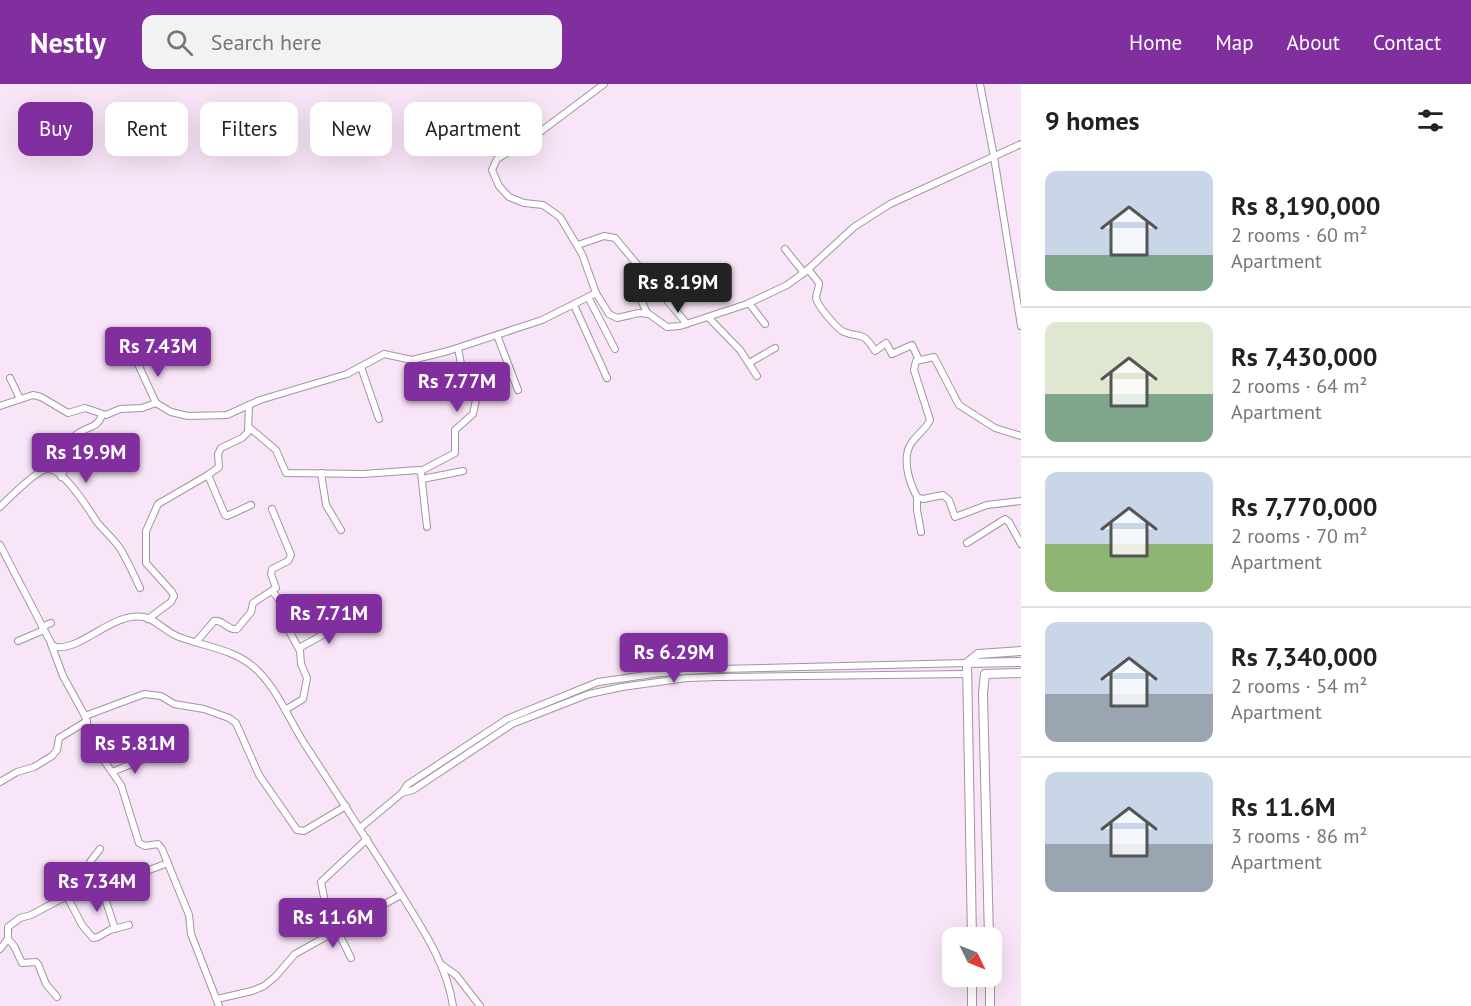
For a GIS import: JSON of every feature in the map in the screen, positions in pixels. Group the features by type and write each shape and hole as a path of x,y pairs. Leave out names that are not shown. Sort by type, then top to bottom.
{"street":[{"path":"604,84 532,138 502,156 493,164 494,178 509,197 524,203 543,205 560,217 578,244 596,293 609,314 615,318 646,313 656,317 667,327 673,328 750,303 787,285 871,215 890,204 1021,144"},
{"path":"980,84 1021,326"},
{"path":"578,244 610,236 615,238 687,324"},
{"path":"785,249 819,283 816,297 819,305 840,330 862,335 875,351 886,343 892,354 912,345 919,360"},
{"path":"642,270 632,280 646,313"},
{"path":"138,364 156,403 178,414 199,417 227,415 286,392 338,377 384,354 412,360 458,348 542,320 596,293"},
{"path":"588,297 615,349"},
{"path":"750,303 765,324"},
{"path":"574,305 607,378"},
{"path":"708,317 740,350 758,376"},
{"path":"497,335 518,390"},
{"path":"250,428 276,450 286,473 363,474 421,471 454,453 455,430 473,414 477,395 470,379 462,369 458,348"},
{"path":"749,363 775,348"},
{"path":"921,532 917,497 906,465 910,445 930,420 914,370 914,365 919,360 931,357 937,360 953,397 963,409 995,428 1021,436"},
{"path":"361,367 379,419"},
{"path":"10,378 20,399"},
{"path":"0,406 33,395 41,397 64,412 75,412 85,408 102,415 126,408 142,408 156,403"},
{"path":"148,619 171,602 174,596 146,563 146,531 158,504 219,467 218,454 221,448 246,435 250,428 249,405"},
{"path":"62,477 73,438 96,426 102,415"},
{"path":"0,507 20,488 45,470 51,470 62,477 81,497 96,520 118,545 140,588"},
{"path":"421,471 427,527"},
{"path":"422,479 463,471"},
{"path":"321,473 326,505 341,530"},
{"path":"207,475 225,515 251,505"},
{"path":"917,497 923,499 943,495 949,500 954,517 996,503 1021,501"},
{"path":"197,641 214,621 218,620 233,630 237,629 251,612 253,603 272,591 276,585 271,574 272,569 291,558 272,509"},
{"path":"967,543 1005,519 1021,544"},
{"path":"0,545 51,643 63,676 86,718 93,745 121,785 139,843 145,846 158,844 168,863 189,915 191,934 218,1003 264,986 275,977 290,957 401,895"},
{"path":"0,562 7,557"},
{"path":"272,591 281,602 287,627 299,648 301,664 307,678 304,686 305,696 285,710"},
{"path":"51,643 55,647 66,647 117,621 136,617 148,619 180,638 197,641 233,654 251,664 266,679 425,933 441,964 453,1006"},
{"path":"299,648 348,621"},
{"path":"18,641 43,629 51,622"},
{"path":"967,663 978,654 1021,651"},
{"path":"360,828 402,793 407,785 507,719 598,682 718,669 1021,662"},
{"path":"967,663 972,927"},
{"path":"984,663 989,927"},
{"path":"402,793 412,790 512,724 589,694 622,687 697,678 1021,673"},
{"path":"0,782 52,756 57,750 59,738 86,718 144,694 162,697 174,704 204,709 236,723 259,775 299,832 346,806"},
{"path":"112,772 149,757"},
{"path":"351,958 334,932 321,882 367,839"},
{"path":"100,849 90,862 115,929"},
{"path":"0,949 8,939 8,927 17,920 57,901 131,883 149,870 168,863"},
{"path":"68,898 82,925 93,938 129,925"},
{"path":"8,939 22,963 36,962 38,964 46,984 57,997"},
{"path":"441,964 456,975 480,1006"},
{"path":"972,987 972,1006"},
{"path":"990,987 990,1006"}]}
